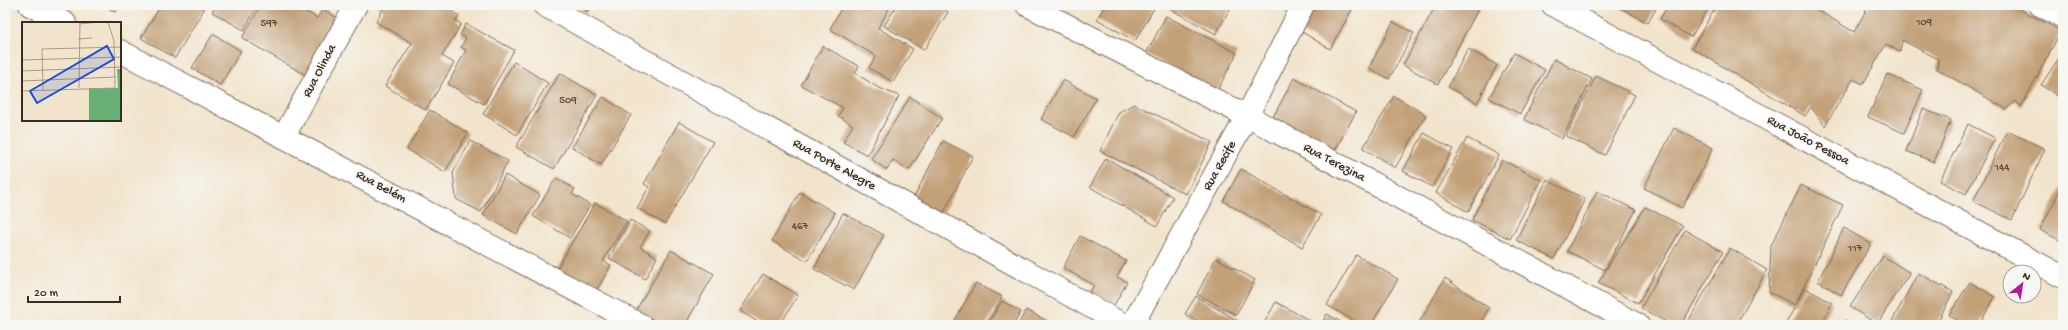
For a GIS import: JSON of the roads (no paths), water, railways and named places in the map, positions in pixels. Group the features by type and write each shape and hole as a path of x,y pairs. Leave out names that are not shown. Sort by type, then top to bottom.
{"street":[{"path":"30,5 63,22"},
{"name":"Rua Olinda","path":"284,136 356,5"},
{"name":"Rua Porte Alegre","path":"544,5 1124,325"},
{"name":"Rua Terezina","path":"1027,5 1247,116 1638,325"},
{"name":"Rua Recife","path":"1132,325 1247,116 1303,5"},
{"name":"Rua João Pessoa","path":"1553,5 2063,277"},
{"path":"2040,5 2063,17"},
{"name":"Rua Belém","path":"121,52 641,325"}]}
